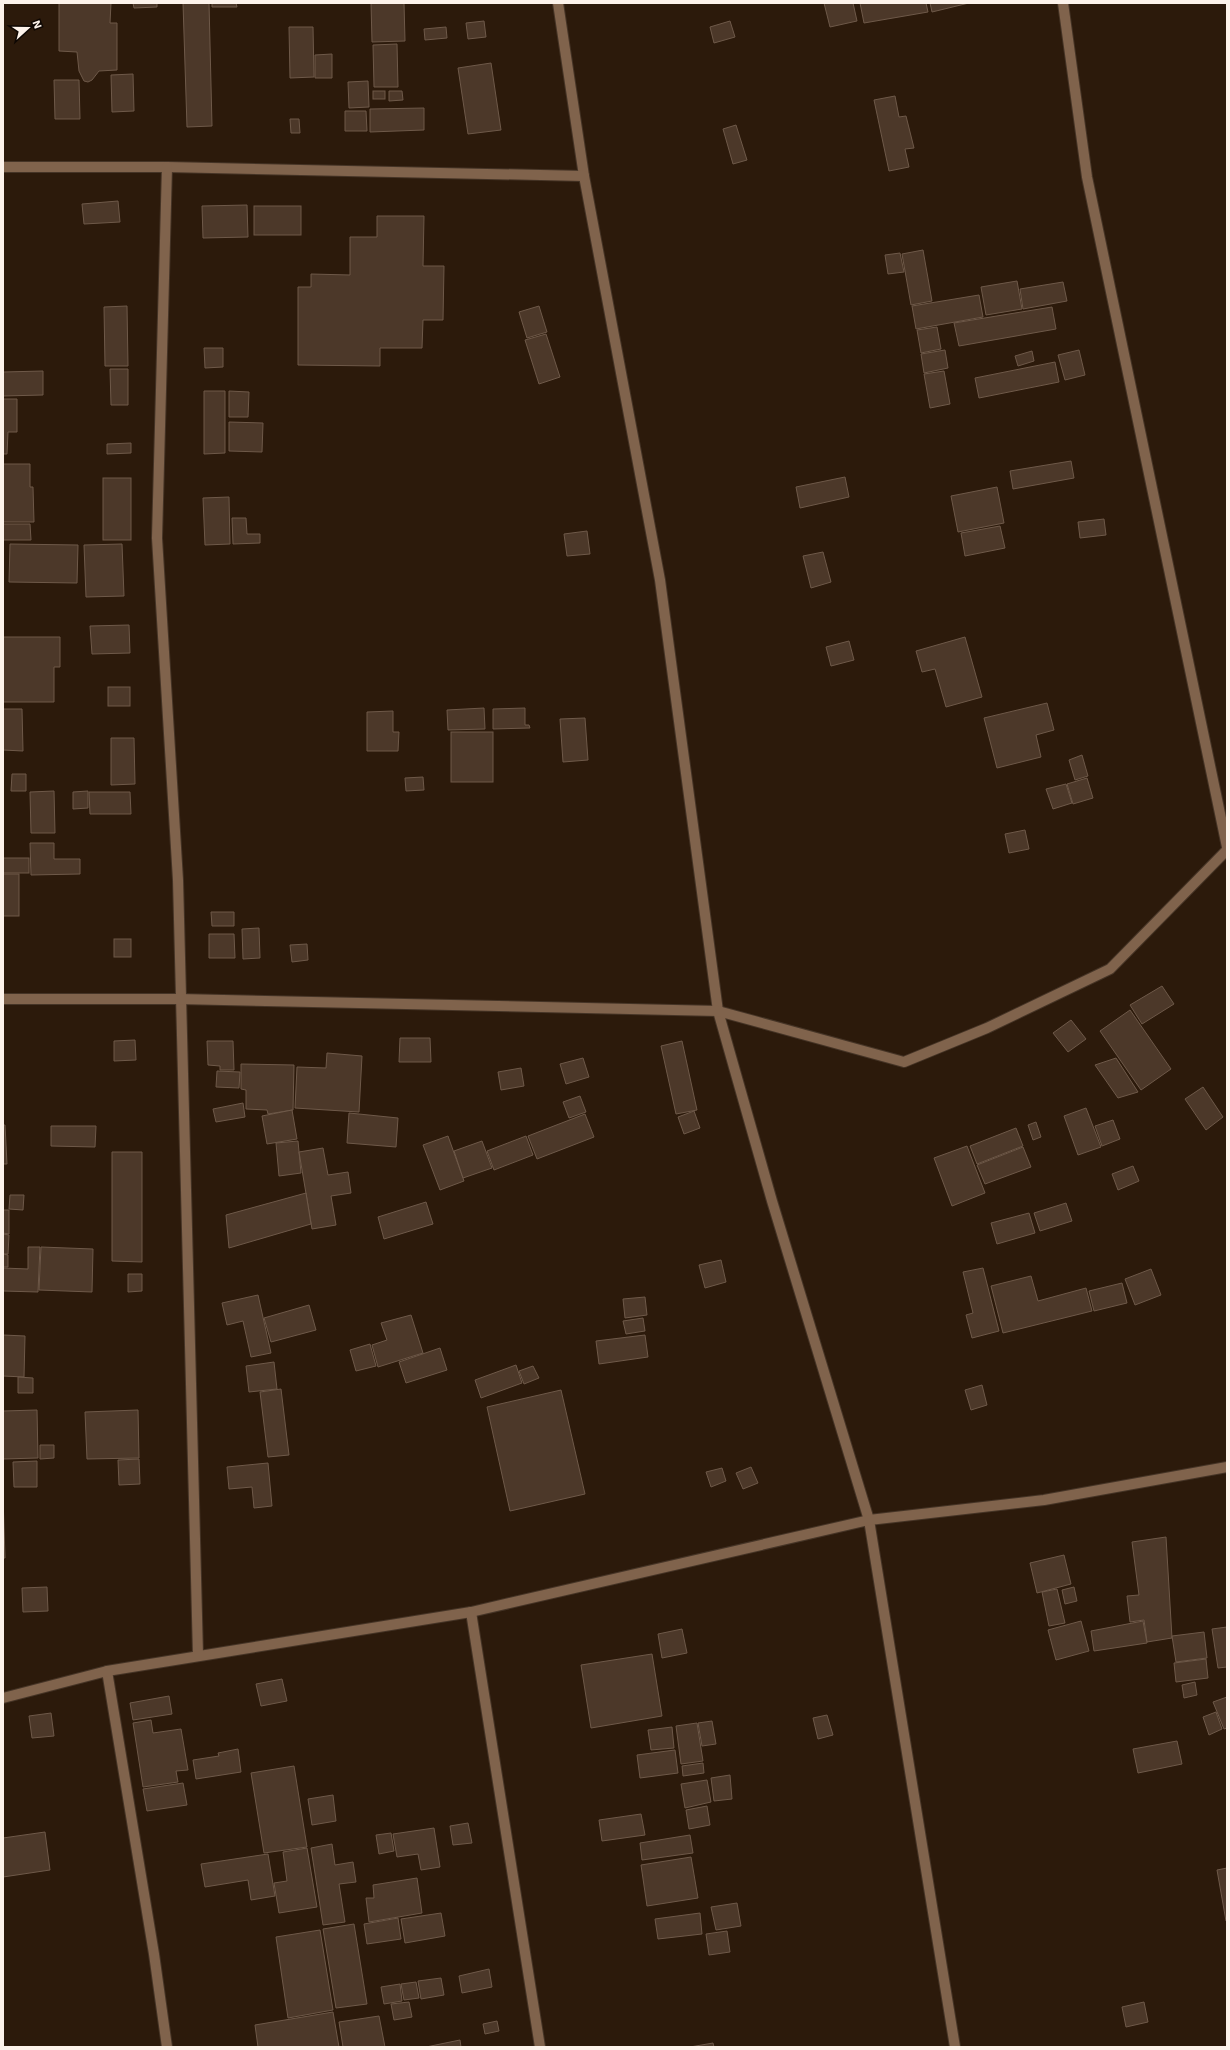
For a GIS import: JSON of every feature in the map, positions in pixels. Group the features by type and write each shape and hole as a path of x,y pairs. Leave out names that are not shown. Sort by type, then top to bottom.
{"street":[{"path":"558,3 584,176 660,580 718,1011 772,1201 869,1520 955,2047"},
{"path":"3,999 179,999 718,1011 904,1062 987,1028 1110,969 1227,848 1087,177 1063,3"},
{"path":"3,167 167,167 584,176"},
{"path":"167,167 157,538 178,880 179,999 198,1656"},
{"path":"3,1698 107,1671 471,1612 869,1520 1044,1500 1227,1467"},
{"path":"471,1612 540,2047"},
{"path":"107,1671 168,2047"}],"building":[{"path":"59,3 111,3 110,23 117,23 117,70 99,71 92,80 88,82 84,81 79,71 77,52 59,51"},
{"path":"133,3 157,3 157,7 134,8"},
{"path":"183,3 209,3 212,126 187,127"},
{"path":"212,3 236,3 237,7 212,7"},
{"path":"371,3 404,3 405,41 372,42"},
{"path":"824,3 853,3 857,21 830,27"},
{"path":"860,3 926,3 928,12 864,23"},
{"path":"930,3 969,3 932,12"},
{"path":"484,21 486,37 468,39 466,23"},
{"path":"730,21 735,37 714,43 710,27"},
{"path":"289,27 313,27 314,77 290,78"},
{"path":"446,27 447,38 425,40 424,29"},
{"path":"397,44 398,87 374,87 373,45"},
{"path":"332,54 332,78 315,78 315,55"},
{"path":"491,63 501,130 468,134 458,68"},
{"path":"133,74 134,111 112,112 111,75"},
{"path":"54,80 79,80 80,119 55,119"},
{"path":"368,81 369,107 349,108 348,82"},
{"path":"373,91 385,91 385,99 373,99"},
{"path":"389,91 402,91 403,100 389,101"},
{"path":"895,96 899,117 906,116 914,148 905,149 909,167 889,171 874,100"},
{"path":"424,108 424,130 370,132 370,109"},
{"path":"345,111 366,111 367,131 345,131"},
{"path":"290,119 299,119 300,133 291,133"},
{"path":"736,125 747,160 733,164 723,129"},
{"path":"118,201 120,222 84,224 82,204"},
{"path":"247,205 248,237 203,238 202,206"},
{"path":"254,206 301,206 301,235 254,235"},
{"path":"377,216 424,216 423,266 444,266 443,320 423,320 422,348 380,348 380,366 298,365 298,287 311,287 311,274 350,275 350,237 377,237"},
{"path":"923,250 932,301 911,305 902,254"},
{"path":"900,253 904,272 888,274 885,255"},
{"path":"1017,281 1022,309 986,315 981,287"},
{"path":"1063,282 1067,301 1023,309 1020,289"},
{"path":"979,295 983,317 916,329 912,306"},
{"path":"127,306 128,366 105,366 104,307"},
{"path":"539,306 547,332 527,338 519,312"},
{"path":"1052,307 1056,329 959,346 954,323"},
{"path":"937,327 941,349 921,353 917,330"},
{"path":"546,334 560,377 539,384 525,340"},
{"path":"204,348 223,348 223,367 205,368"},
{"path":"945,350 948,368 924,373 921,354"},
{"path":"1079,350 1085,375 1065,380 1058,355"},
{"path":"1032,351 1034,361 1018,366 1015,356"},
{"path":"1055,362 1059,382 979,398 975,378"},
{"path":"110,369 128,369 128,405 111,405"},
{"path":"43,371 43,395 3,396 3,372"},
{"path":"944,371 950,404 930,408 924,374"},
{"path":"204,391 225,391 225,453 204,454"},
{"path":"229,391 249,392 248,417 229,417"},
{"path":"3,399 17,399 17,432 8,432 7,454 3,454"},
{"path":"229,422 263,423 262,452 229,451"},
{"path":"131,443 131,453 107,454 107,444"},
{"path":"1071,461 1074,478 1013,489 1010,471"},
{"path":"3,464 30,464 30,487 33,487 34,522 3,522"},
{"path":"845,477 849,497 800,508 796,487"},
{"path":"103,478 131,478 131,540 103,540"},
{"path":"997,487 1004,523 958,532 951,496"},
{"path":"229,497 230,544 205,545 203,498"},
{"path":"232,518 246,518 247,534 260,534 260,543 233,544"},
{"path":"1104,519 1106,535 1080,538 1078,522"},
{"path":"3,524 30,524 31,540 3,540"},
{"path":"1000,526 1005,548 965,556 961,533"},
{"path":"587,531 590,554 567,556 564,534"},
{"path":"10,544 78,545 77,583 9,582"},
{"path":"122,544 124,596 86,597 84,545"},
{"path":"823,552 831,582 811,588 803,556"},
{"path":"129,625 130,653 92,654 90,626"},
{"path":"3,637 60,637 60,667 54,667 54,702 3,702"},
{"path":"965,637 982,697 946,707 935,669 922,672 916,651"},
{"path":"849,641 854,660 831,666 826,647"},
{"path":"108,687 130,687 130,706 108,706"},
{"path":"1047,703 1054,730 1036,735 1041,757 997,768 984,718"},
{"path":"484,708 485,729 448,730 447,710"},
{"path":"525,708 525,725 529,725 530,728 493,729 493,709"},
{"path":"3,709 22,709 23,751 3,750"},
{"path":"393,711 393,732 399,732 398,751 367,751 367,712"},
{"path":"585,718 588,760 563,762 560,719"},
{"path":"451,732 493,732 493,782 451,782"},
{"path":"111,738 134,738 135,784 111,785"},
{"path":"1082,755 1088,776 1075,780 1069,760"},
{"path":"12,774 26,774 26,791 11,791"},
{"path":"423,777 424,790 406,791 405,778"},
{"path":"1087,778 1093,798 1073,804 1067,784"},
{"path":"1066,784 1072,803 1053,809 1046,789"},
{"path":"54,791 55,833 31,833 30,792"},
{"path":"88,791 88,808 73,809 73,792"},
{"path":"89,792 130,792 131,814 90,814"},
{"path":"1025,830 1029,849 1009,853 1005,834"},
{"path":"30,843 54,843 54,859 80,859 80,874 31,875"},
{"path":"3,858 29,858 29,873 3,873"},
{"path":"3,874 19,874 19,916 3,916"},
{"path":"211,912 234,912 234,926 212,926"},
{"path":"259,928 260,958 243,959 242,929"},
{"path":"209,934 234,934 235,958 209,958"},
{"path":"114,939 131,939 131,957 114,957"},
{"path":"307,944 308,960 292,962 290,945"},
{"path":"1162,986 1174,1004 1142,1024 1130,1005"},
{"path":"1130,1010 1171,1069 1141,1090 1100,1031"},
{"path":"1071,1020 1086,1039 1068,1052 1053,1033"},
{"path":"400,1038 430,1038 431,1062 399,1062"},
{"path":"135,1040 136,1060 114,1061 114,1041"},
{"path":"207,1041 233,1041 234,1070 220,1070 220,1066 208,1065"},
{"path":"682,1041 697,1110 676,1114 661,1046"},
{"path":"327,1053 362,1056 359,1112 295,1108 297,1067 326,1068"},
{"path":"583,1058 589,1077 566,1084 560,1064"},
{"path":"1116,1058 1138,1092 1118,1098 1095,1065"},
{"path":"241,1064 294,1065 293,1110 268,1114 267,1110 246,1109 246,1090 241,1089"},
{"path":"521,1068 524,1086 501,1090 498,1072"},
{"path":"217,1071 240,1072 239,1088 216,1087"},
{"path":"1203,1087 1223,1117 1206,1130 1185,1099"},
{"path":"580,1096 586,1112 569,1118 563,1102"},
{"path":"243,1103 245,1117 216,1122 213,1109"},
{"path":"1086,1108 1101,1147 1078,1155 1064,1116"},
{"path":"292,1110 297,1139 267,1144 262,1116"},
{"path":"694,1111 700,1128 684,1134 678,1117"},
{"path":"349,1113 398,1118 396,1147 347,1143"},
{"path":"585,1114 594,1137 537,1159 528,1136"},
{"path":"1113,1120 1120,1139 1102,1146 1095,1126"},
{"path":"1036,1122 1041,1137 1033,1140 1028,1125"},
{"path":"3,1125 5,1125 7,1164 3,1164"},
{"path":"51,1126 96,1126 95,1147 51,1146"},
{"path":"1016,1128 1023,1146 977,1164 970,1146"},
{"path":"448,1136 464,1181 440,1190 423,1145"},
{"path":"526,1136 533,1155 494,1170 487,1151"},
{"path":"298,1141 301,1173 279,1176 276,1143"},
{"path":"482,1141 492,1168 463,1178 454,1151"},
{"path":"967,1146 985,1193 952,1206 934,1158"},
{"path":"1023,1147 1031,1167 985,1184 977,1165"},
{"path":"323,1148 328,1175 348,1172 351,1193 331,1196 336,1225 312,1229 299,1152"},
{"path":"112,1152 142,1152 142,1262 112,1261"},
{"path":"1133,1166 1139,1181 1118,1190 1112,1174"},
{"path":"306,1193 311,1224 229,1248 226,1215"},
{"path":"10,1195 24,1195 23,1210 9,1209"},
{"path":"426,1202 433,1224 384,1239 378,1217"},
{"path":"1066,1203 1072,1221 1040,1231 1034,1213"},
{"path":"3,1210 9,1210 9,1234 3,1233"},
{"path":"1029,1213 1035,1233 997,1244 991,1223"},
{"path":"3,1234 9,1235 8,1254 3,1254"},
{"path":"28,1247 40,1247 38,1292 3,1291 3,1268 28,1269"},
{"path":"41,1247 93,1249 92,1292 39,1290"},
{"path":"3,1254 8,1255 8,1267 3,1267"},
{"path":"721,1260 726,1282 705,1288 699,1265"},
{"path":"983,1268 999,1331 972,1338 966,1315 973,1313 963,1272"},
{"path":"1151,1269 1161,1295 1135,1305 1125,1279"},
{"path":"128,1274 142,1274 142,1291 128,1292"},
{"path":"1031,1276 1038,1301 1086,1288 1092,1311 1003,1333 991,1286"},
{"path":"1122,1283 1127,1303 1094,1311 1089,1291"},
{"path":"258,1295 271,1353 251,1357 243,1321 227,1325 222,1303"},
{"path":"645,1297 647,1315 625,1318 623,1299"},
{"path":"309,1305 316,1330 271,1342 264,1318"},
{"path":"411,1315 423,1353 378,1367 372,1345 387,1340 381,1323"},
{"path":"643,1318 645,1331 626,1334 623,1321"},
{"path":"3,1335 25,1336 24,1377 3,1376"},
{"path":"645,1335 648,1357 599,1364 596,1341"},
{"path":"370,1344 376,1366 356,1371 350,1350"},
{"path":"440,1348 447,1370 406,1383 399,1362"},
{"path":"274,1362 277,1389 249,1392 246,1366"},
{"path":"516,1365 522,1383 481,1398 475,1380"},
{"path":"533,1366 539,1378 524,1384 519,1371"},
{"path":"18,1377 33,1378 33,1393 18,1393"},
{"path":"982,1385 987,1405 971,1410 965,1390"},
{"path":"281,1389 289,1455 268,1457 260,1392"},
{"path":"561,1390 585,1494 510,1511 487,1407"},
{"path":"37,1410 38,1458 3,1459 3,1411"},
{"path":"138,1410 139,1458 87,1459 85,1412"},
{"path":"40,1445 54,1445 54,1458 40,1459"},
{"path":"139,1459 140,1484 119,1485 118,1460"},
{"path":"37,1461 37,1487 14,1487 13,1462"},
{"path":"268,1463 272,1506 254,1508 252,1487 229,1489 227,1467"},
{"path":"751,1467 758,1483 743,1489 736,1473"},
{"path":"722,1468 726,1481 711,1487 706,1472"},
{"path":"3,1496 5,1558 3,1558"},
{"path":"1166,1537 1172,1638 1147,1642 1144,1620 1130,1622 1127,1596 1139,1595 1132,1542"},
{"path":"1064,1555 1071,1584 1037,1593 1030,1563"},
{"path":"47,1587 48,1611 23,1612 22,1588"},
{"path":"1074,1587 1077,1601 1065,1604 1062,1590"},
{"path":"1057,1589 1065,1623 1049,1626 1042,1592"},
{"path":"1081,1621 1089,1651 1056,1660 1048,1630"},
{"path":"1143,1621 1147,1643 1094,1651 1091,1631"},
{"path":"1227,1627 1227,1667 1218,1668 1212,1629"},
{"path":"682,1629 687,1653 662,1658 658,1634"},
{"path":"1204,1632 1207,1658 1176,1662 1172,1636"},
{"path":"652,1654 662,1716 591,1728 581,1665"},
{"path":"1206,1659 1208,1678 1176,1682 1174,1663"},
{"path":"282,1679 287,1701 261,1706 256,1684"},
{"path":"1195,1682 1197,1695 1184,1698 1182,1685"},
{"path":"169,1696 172,1714 133,1720 130,1703"},
{"path":"1227,1697 1227,1728 1224,1729 1213,1702"},
{"path":"1216,1712 1222,1729 1209,1735 1203,1717"},
{"path":"51,1713 54,1736 32,1738 29,1716"},
{"path":"827,1715 833,1735 818,1739 813,1718"},
{"path":"151,1720 153,1733 181,1729 188,1770 176,1771 178,1782 143,1787 133,1723"},
{"path":"712,1721 716,1744 702,1746 698,1723"},
{"path":"697,1723 703,1761 681,1764 676,1726"},
{"path":"672,1727 674,1748 651,1750 648,1730"},
{"path":"1177,1741 1182,1764 1138,1773 1133,1749"},
{"path":"238,1749 241,1772 196,1779 193,1760 219,1756 218,1753"},
{"path":"675,1750 678,1773 640,1778 637,1755"},
{"path":"703,1763 704,1773 683,1776 682,1766"},
{"path":"294,1766 307,1847 264,1853 251,1773"},
{"path":"730,1775 732,1799 714,1801 711,1778"},
{"path":"707,1780 711,1802 685,1808 681,1784"},
{"path":"183,1783 187,1805 147,1811 143,1789"},
{"path":"333,1795 336,1821 312,1825 308,1799"},
{"path":"707,1806 710,1825 689,1829 686,1810"},
{"path":"641,1814 645,1835 602,1841 599,1820"},
{"path":"468,1823 472,1843 453,1845 450,1826"},
{"path":"434,1828 440,1867 421,1870 418,1854 397,1857 393,1834"},
{"path":"45,1832 50,1870 3,1877 3,1838"},
{"path":"391,1833 394,1851 379,1854 376,1835"},
{"path":"690,1835 693,1853 642,1860 640,1843"},
{"path":"332,1844 335,1865 353,1862 356,1882 339,1884 345,1922 323,1925 311,1848"},
{"path":"307,1848 317,1907 279,1913 274,1883 287,1881 283,1852"},
{"path":"268,1854 275,1896 251,1900 248,1880 205,1887 201,1864"},
{"path":"691,1857 698,1898 647,1906 641,1865"},
{"path":"1227,1868 1227,1921 1226,1921 1217,1870"},
{"path":"417,1878 422,1913 369,1922 366,1898 374,1898 373,1885"},
{"path":"737,1903 741,1926 716,1930 711,1907"},
{"path":"441,1913 445,1936 405,1943 401,1919"},
{"path":"700,1913 702,1934 658,1939 655,1919"},
{"path":"398,1918 401,1939 367,1944 364,1924"},
{"path":"354,1924 367,2004 336,2008 323,1929"},
{"path":"320,1930 333,2010 288,2018 276,1937"},
{"path":"727,1931 730,1952 709,1955 706,1934"},
{"path":"489,1969 492,1987 462,1993 459,1976"},
{"path":"441,1978 444,1995 421,1999 418,1981"},
{"path":"416,1982 419,1998 404,2000 401,1984"},
{"path":"400,1984 402,2001 384,2004 381,1987"},
{"path":"409,2002 412,2017 394,2020 391,2004"},
{"path":"1144,2002 1148,2022 1126,2027 1122,2007"},
{"path":"333,2012 339,2047 258,2047 255,2025"},
{"path":"379,2016 385,2047 343,2047 339,2022"},
{"path":"497,2021 499,2031 485,2034 483,2024"},
{"path":"460,2040 461,2047 426,2047"},
{"path":"713,2043 714,2047 690,2047"}]}
